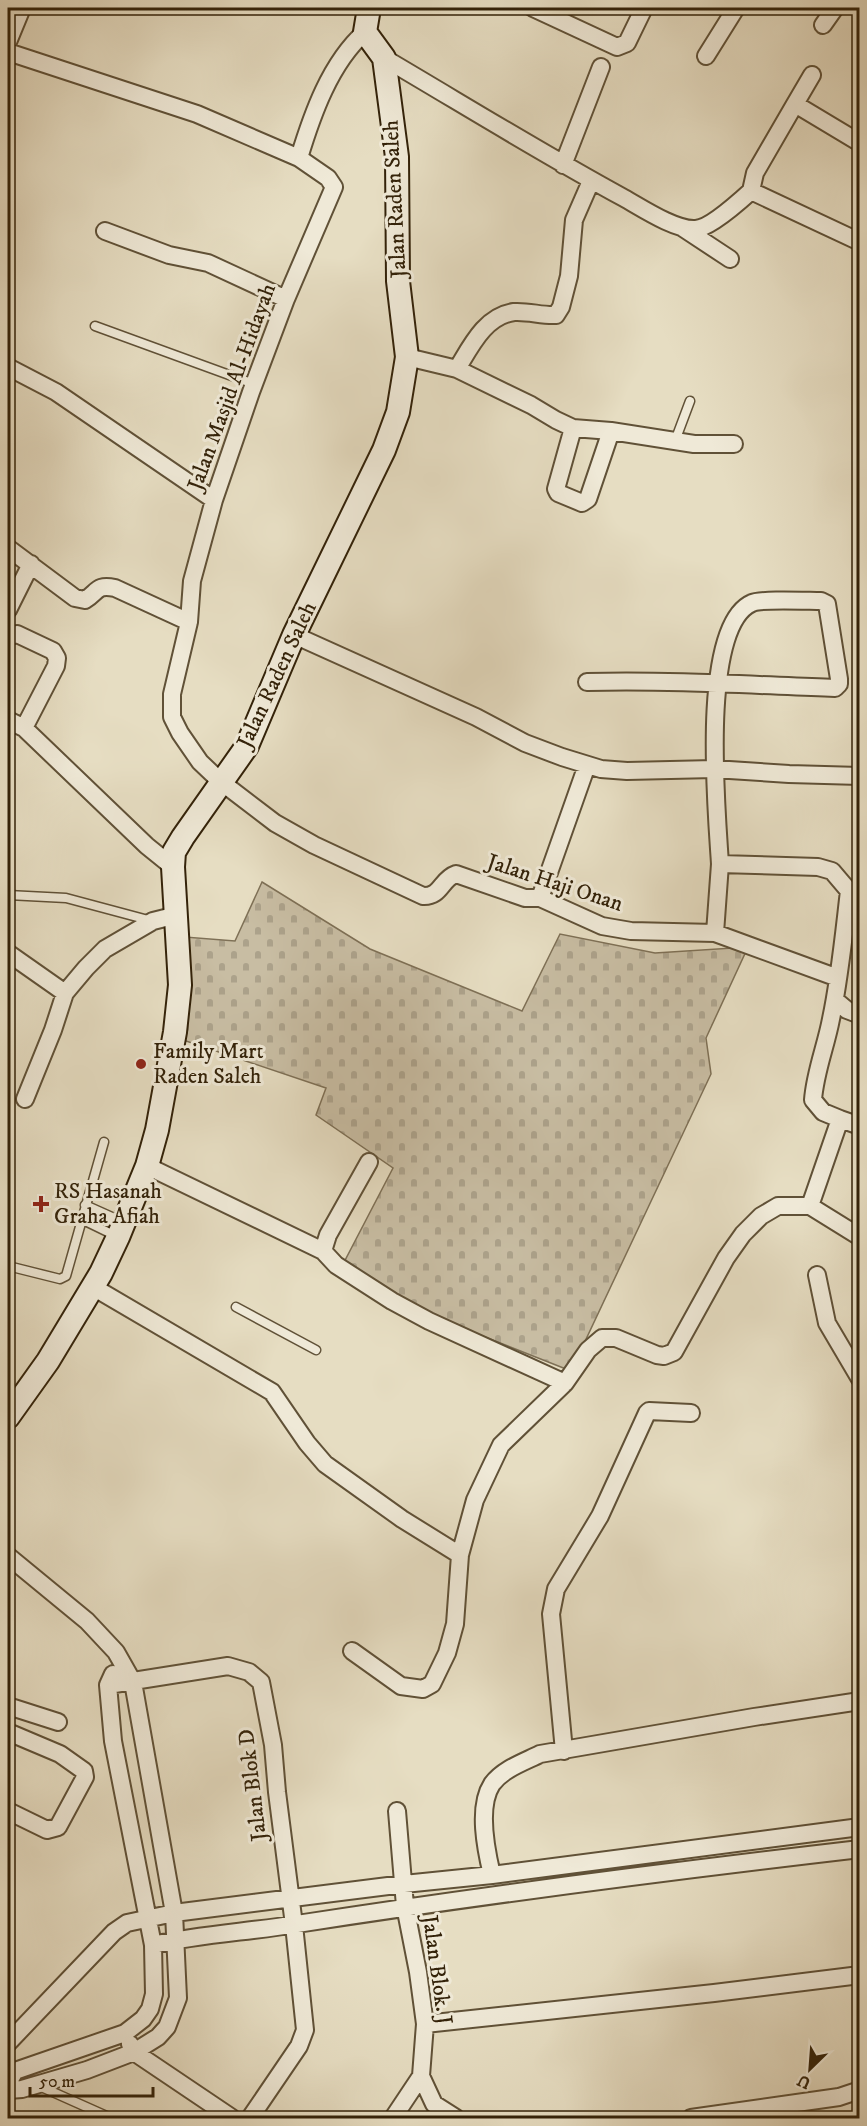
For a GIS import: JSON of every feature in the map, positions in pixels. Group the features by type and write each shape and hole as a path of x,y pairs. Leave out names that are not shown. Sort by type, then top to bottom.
{"street":[{"path":"8,42 22,8"},
{"path":"8,52 197,114 298,158 314,110 350,45 365,32 369,8"},
{"path":"533,8 617,47 627,43 644,8"},
{"path":"706,56 736,8"},
{"path":"823,25 835,8"},
{"name":"Jalan Raden Saleh","path":"8,1417 48,1361 93,1287 121,1230 147,1166 157,1130 175,1032 180,985 174,852 220,782 247,746 294,635 384,450 398,412 407,357 398,281 397,157 384,58 365,32"},
{"path":"384,58 591,181 658,217 682,227 730,259"},
{"path":"563,165 601,67"},
{"path":"682,227 697,230 718,218 751,191 755,173 812,75"},
{"path":"795,104 860,143"},
{"name":"Jalan Masjid Al-Hidayah","path":"220,782 200,762 180,733 172,717 172,694 189,622 192,581 214,500 286,299 334,187 328,178 298,158"},
{"path":"457,369 486,326 499,316 514,312 530,312 544,316 556,315 561,307 569,276 574,219 591,181"},
{"path":"751,191 860,242"},
{"path":"105,231 169,255 208,263 286,299"},
{"path":"407,357 457,369 573,428 611,431 694,444 734,444"},
{"path":"8,368 56,392 214,500"},
{"path":"573,428 555,489 558,493 582,503 588,499 611,431"},
{"path":"8,548 75,598 85,600 100,587 115,588 189,622"},
{"path":"8,610 31,564"},
{"path":"587,682 652,680 718,683 837,687 839,679 827,604 820,601 753,602 739,612 730,625 720,657 718,683 714,769 720,864 715,933"},
{"path":"8,638 17,634 53,651 57,658 56,666 24,728"},
{"path":"294,635 476,717 525,743 587,765 627,771 714,769 860,776"},
{"path":"8,720 24,728 147,846 173,867"},
{"path":"540,898 587,765"},
{"name":"Jalan Haji Onan","path":"220,782 275,823 423,896 438,893 447,879 456,874 525,898 540,898 602,926 631,931 715,933 838,978"},
{"path":"720,864 818,867 832,871 854,891 835,1000 816,1077 813,1100 824,1112 860,1126"},
{"path":"26,1099 65,993 105,949 153,921 177,915"},
{"path":"8,953 65,993"},
{"path":"835,1000 847,1010 860,1015"},
{"path":"810,1206 840,1119"},
{"path":"322,1251 328,1235 369,1162"},
{"path":"147,1166 322,1251 336,1265 392,1301 429,1321 565,1383"},
{"path":"352,1651 401,1686 423,1689 432,1684 447,1653 455,1624 460,1555 475,1500 501,1445 565,1383 588,1350 602,1338 616,1338 657,1355 664,1356 674,1352 726,1257 760,1216 778,1206 810,1206 860,1237"},
{"path":"817,1275 827,1323 860,1379"},
{"path":"93,1287 273,1392 307,1443 325,1464 402,1519 460,1555"},
{"path":"564,1751 551,1614 556,1589 600,1516 647,1413 649,1411 692,1413"},
{"path":"8,1556 87,1621 116,1652 134,1682 174,1913 178,1998 167,2027 158,2037 134,2052 87,2070 18,2084"},
{"path":"18,2084 125,2033 143,2019 150,2009 154,1994 153,1945 113,1740 108,1684 121,1660"},
{"name":"Jalan Blok D","path":"134,1682 228,1666 249,1672 261,1682 273,1745 276,1792 305,2030 303,2039 250,2118"},
{"path":"108,1684 134,1682"},
{"path":"492,1875 485,1846 485,1802 492,1784 519,1764 540,1754 860,1701"},
{"path":"8,1706 58,1722"},
{"path":"8,1732 60,1754 84,1771 85,1777 58,1827 47,1830 8,1811"},
{"name":"Jalan Blok. J","path":"397,1811 405,1906 425,2024 421,2076"},
{"path":"8,2043 114,1932 127,1923 174,1913 492,1875 860,1827"},
{"path":"153,1945 294,1925 405,1906 860,1849"},
{"path":"425,2024 860,1975"},
{"path":"125,2033 134,2052 232,2118"},
{"path":"393,2118 421,2076"},
{"path":"421,2076 434,2103 456,2118"},
{"path":"691,2118 839,2097 860,2090"}],"lane":[{"path":"95,326 254,384"},
{"path":"675,441 690,401"},
{"path":"8,895 66,898 153,921"},
{"path":"12,1267 64,1278 104,1142"},
{"path":"85,1205 121,1230"},
{"path":"81,1219 121,1230"},
{"path":"236,1307 315,1350"},
{"path":"18,2084 111,2118"}],"green space":[{"path":"262,882 370,949 522,1011 560,934 655,953 748,947 706,1038 711,1074 571,1371 414,1309 340,1270 393,1168 316,1115 326,1088 183,1040 185,937 235,941"}],"place":[{"name":"Family Mart Raden Saleh","path":"141,1064"},
{"name":"RS Hasanah Graha Afiah","path":"41,1204"}]}
